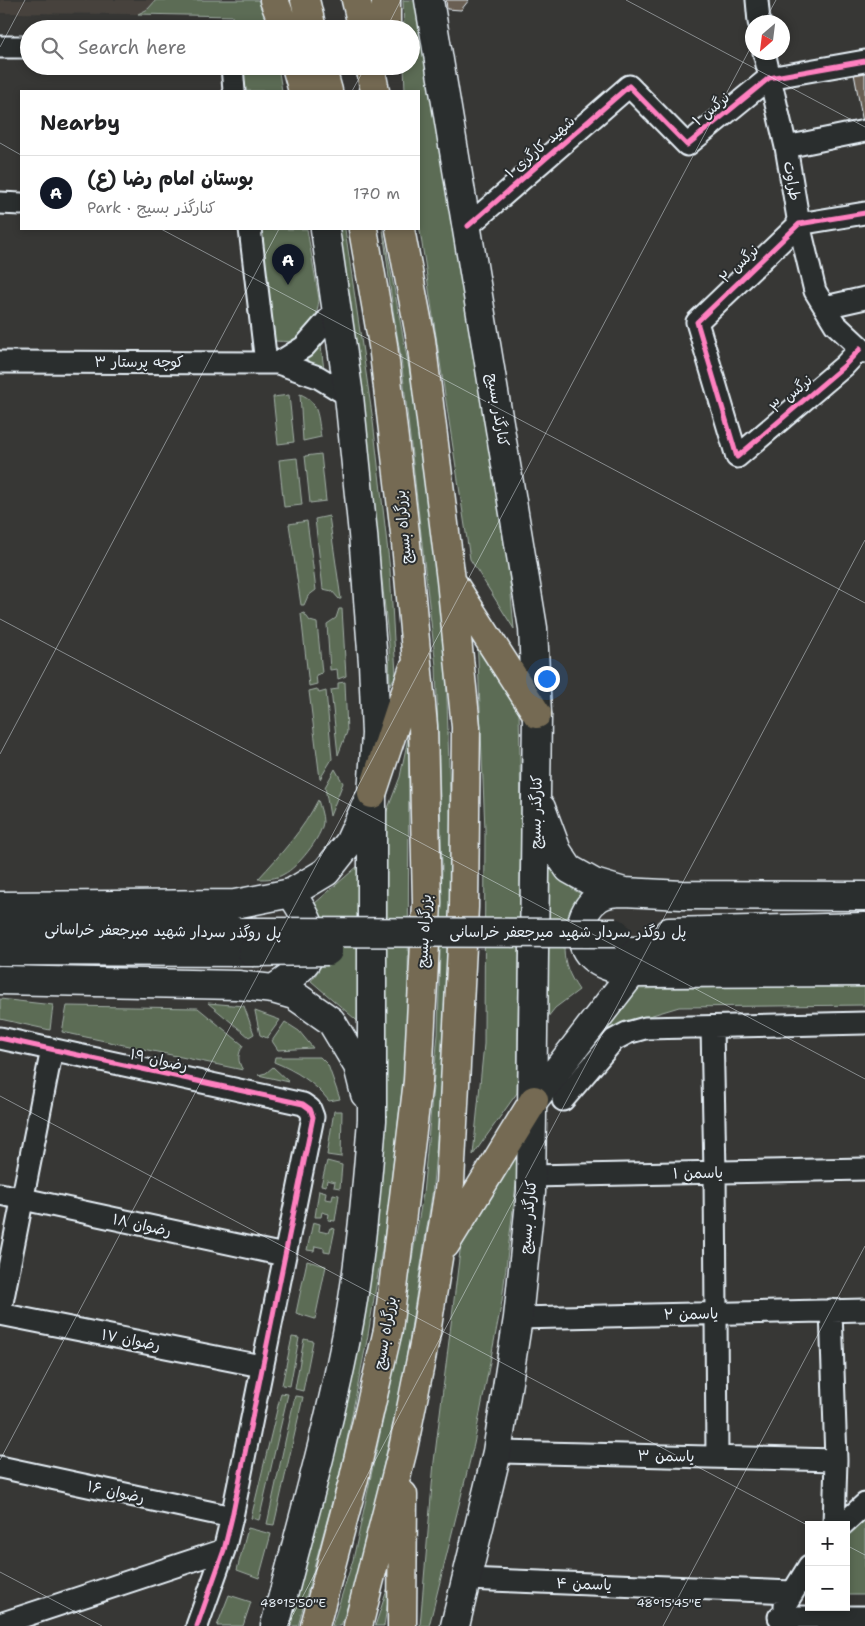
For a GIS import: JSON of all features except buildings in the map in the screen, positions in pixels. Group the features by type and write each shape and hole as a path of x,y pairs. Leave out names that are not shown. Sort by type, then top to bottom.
{"highway":[{"path":"274,0 282,20"},
{"path":"305,0 310,20"},
{"path":"356,0 361,20"},
{"path":"386,0 386,20"},
{"path":"299,75 303,90"},
{"path":"324,75 328,90"},
{"path":"371,75 374,90"},
{"path":"386,75 386,90"},
{"name":"بزرگراه بسیج","path":"316,1626 354,1478 388,1330 416,1100 427,903 423,726 417,660 383,345 362,230"},
{"path":"358,1626 403,1449 450,1183 464,908 466,727 451,580 421,340 400,230"},
{"path":"451,580 537,714"},
{"path":"372,794 417,660"},
{"path":"438,1257 534,1100"},
{"path":"402,1626 403,1449"}],"main road":[{"name":"کنارگذر بسیج","path":"429,0 468,226 533,628 537,714 534,1100 531,1176 518,1318 497,1452 455,1626"},
{"path":"275,1626 316,1468 349,1323 368,1174 372,1120 372,794 376,734 373,663 363,534 349,396 338,308 325,230"},
{"path":"536,792 557,851 569,869 594,884 624,892"},
{"path":"0,906 235,904 291,893 326,872 349,842 372,794"},
{"path":"865,896 683,895 610,892 593,902 582,918 581,932 584,945 591,956 602,964 632,973 865,972"},
{"path":"273,989 297,974 313,952 313,932 303,911 291,893"},
{"name":"پل روگذر سردار شهید میرجعفر خراسانی","path":"615,942 865,927"},
{"name":"پل روگذر سردار شهید میرجعفر خراسانی","path":"0,929 253,942"},
{"name":"پل روگذر سردار شهید میرجعفر خراسانی","path":"0,951 253,942 615,942 865,950"},
{"path":"534,1100 632,973"},
{"path":"0,980 238,985 273,989 294,995 331,1021 358,1066 372,1120"}],"street":[{"path":"758,0 759,15"},
{"path":"0,47 20,47"},
{"name":"طراوت","path":"766,60 786,147 799,224 815,291 835,324 862,350"},
{"path":"769,78 865,61"},
{"path":"233,75 234,90"},
{"name":"نرگس ۱","path":"629,86 687,145 769,78"},
{"name":"شهید کارگری ۱","path":"468,226 629,86"},
{"path":"786,147 865,131"},
{"path":"0,203 20,204"},
{"path":"799,224 865,213"},
{"name":"نرگس ۲","path":"737,457 697,322 799,224"},
{"path":"250,230 272,363"},
{"path":"825,307 865,298"},
{"path":"272,363 304,347 338,308"},
{"name":"نرگس ۳","path":"737,457 862,350"},
{"name":"کوچه پرستار ۳","path":"0,362 272,363"},
{"path":"272,363 318,377 349,396"},
{"path":"562,1100 614,1040 627,1032 645,1028 865,1023"},
{"path":"712,1027 718,1457"},
{"name":"رضوان ۱۹","path":"0,1038 303,1104 310,1108 313,1117 284,1255"},
{"path":"0,1313 52,1049"},
{"name":"یاسمن ۱","path":"531,1176 865,1169"},
{"name":"رضوان ۱۸","path":"0,1194 284,1255"},
{"path":"197,1626 224,1550 232,1517 284,1255"},
{"path":"831,1310 836,1460 834,1521"},
{"name":"یاسمن ۲","path":"518,1318 865,1310"},
{"name":"رضوان ۱۷","path":"0,1313 261,1366"},
{"name":"یاسمن ۳","path":"497,1452 836,1460"},
{"name":"رضوان ۱۶","path":"0,1467 232,1517"},
{"path":"846,1521 865,1504"},
{"path":"0,1624 224,1550"},
{"path":"805,1572 792,1592 778,1622 865,1617"},
{"name":"یاسمن ۴","path":"466,1579 792,1592"}],"shaded area":[{"path":"0,0 156,0 148,9 138,14 0,13"}],"green space":[{"path":"156,0 258,0 270,20 233,20 232,16 138,14 148,9"},
{"path":"403,0 415,0 418,20 404,20"},
{"path":"420,30 507,549 514,629 470,559 420,230 420,90 405,90 404,75 420,75"},
{"path":"239,75 279,75 282,90 241,90"},
{"path":"257,230 307,230 319,299 313,324 300,339 294,341 271,341"},
{"path":"335,230 345,230 373,421 390,570 396,675 390,685 389,645 365,422"},
{"path":"383,230 421,433 446,667 452,866 447,1034 432,1195 403,1379 362,1561 341,1626 332,1626 353,1560 392,1378 423,1194 438,1034 442,866 436,666 401,358"},
{"path":"321,346 324,370 302,359"},
{"path":"300,394 311,401 314,406 321,437 303,441"},
{"path":"289,395 294,442 278,444 273,397"},
{"path":"321,454 326,501 310,503 305,456"},
{"path":"297,458 302,505 284,507 279,460"},
{"path":"329,516 341,599 332,591 323,589 315,519"},
{"path":"307,521 316,590 308,596 304,605 301,605 289,524"},
{"path":"339,609 342,609 346,676 338,679 337,669 330,670 327,624 336,618"},
{"path":"304,613 310,621 317,623 322,673 316,675 317,684 309,686 301,614"},
{"path":"477,635 519,708 521,812 517,1093 473,1155 484,1044 485,830"},
{"path":"345,682 347,732 338,755 331,690 338,689 338,683"},
{"path":"317,689 319,693 326,691 332,759 320,779 309,691"},
{"path":"409,733 408,1016 403,1082 386,1225 368,1335 341,1469 298,1626 282,1626 355,1336 380,829 400,777"},
{"path":"335,769 343,783 330,816 325,787"},
{"path":"318,800 322,814 322,828 308,851 289,871 281,876 258,879 298,832"},
{"path":"544,856 571,888 587,898 571,909 564,941 565,960 572,979 579,990 555,1008 540,1027"},
{"path":"359,865 362,1025 311,981 324,961 329,943 325,925 314,904"},
{"path":"865,985 865,1005 679,1007 639,1019 602,1045 589,1036 631,989"},
{"path":"0,999 53,1005 50,1030 0,1019"},
{"path":"208,1003 244,1006 254,1034 249,1037"},
{"path":"67,1006 198,1008 243,1045 239,1058 243,1070 62,1032"},
{"path":"255,1011 280,1020 267,1038 260,1035"},
{"path":"285,1022 299,1031 313,1048 278,1050 272,1041"},
{"path":"275,1057 320,1057 328,1065 340,1099 329,1101 304,1078 274,1062"},
{"path":"273,1067 289,1082 258,1075 266,1073"},
{"path":"334,1111 342,1111 341,1157 327,1155"},
{"path":"522,1133 502,1301 474,1444 429,1626 420,1626 434,1462 462,1235"},
{"path":"327,1161 342,1165 340,1188 334,1187 335,1182 327,1180 326,1186 321,1185"},
{"path":"319,1190 326,1192 325,1199 332,1200 333,1194 339,1195 335,1221 328,1220 329,1214 322,1212 321,1217 315,1217"},
{"path":"313,1222 320,1224 319,1231 328,1233 330,1228 335,1229 330,1253 324,1252 324,1248 315,1246 314,1251 307,1250"},
{"path":"307,1261 326,1266 315,1319 296,1313"},
{"path":"292,1337 299,1338 290,1386 282,1385"},
{"path":"304,1339 313,1341 303,1391 295,1389"},
{"path":"281,1393 288,1394 259,1520 251,1518"},
{"path":"295,1396 303,1397 274,1525 267,1524"},
{"path":"865,1517 865,1595 850,1595 850,1530"},
{"path":"248,1528 271,1534 259,1578 237,1570"},
{"path":"392,1575 384,1626 375,1626"},
{"path":"229,1595 251,1602 243,1626 217,1626"}],"cycle path":[{"path":"468,226 629,86 687,145 769,78 865,61"},
{"path":"860,349 844,366 737,457 697,322 799,224 865,213"},
{"path":"0,1038 303,1104 310,1109 313,1117 232,1517 224,1550 197,1626"}],"place":[{"name":"بوستان امام رضا (ع)","path":"288,285"}]}
